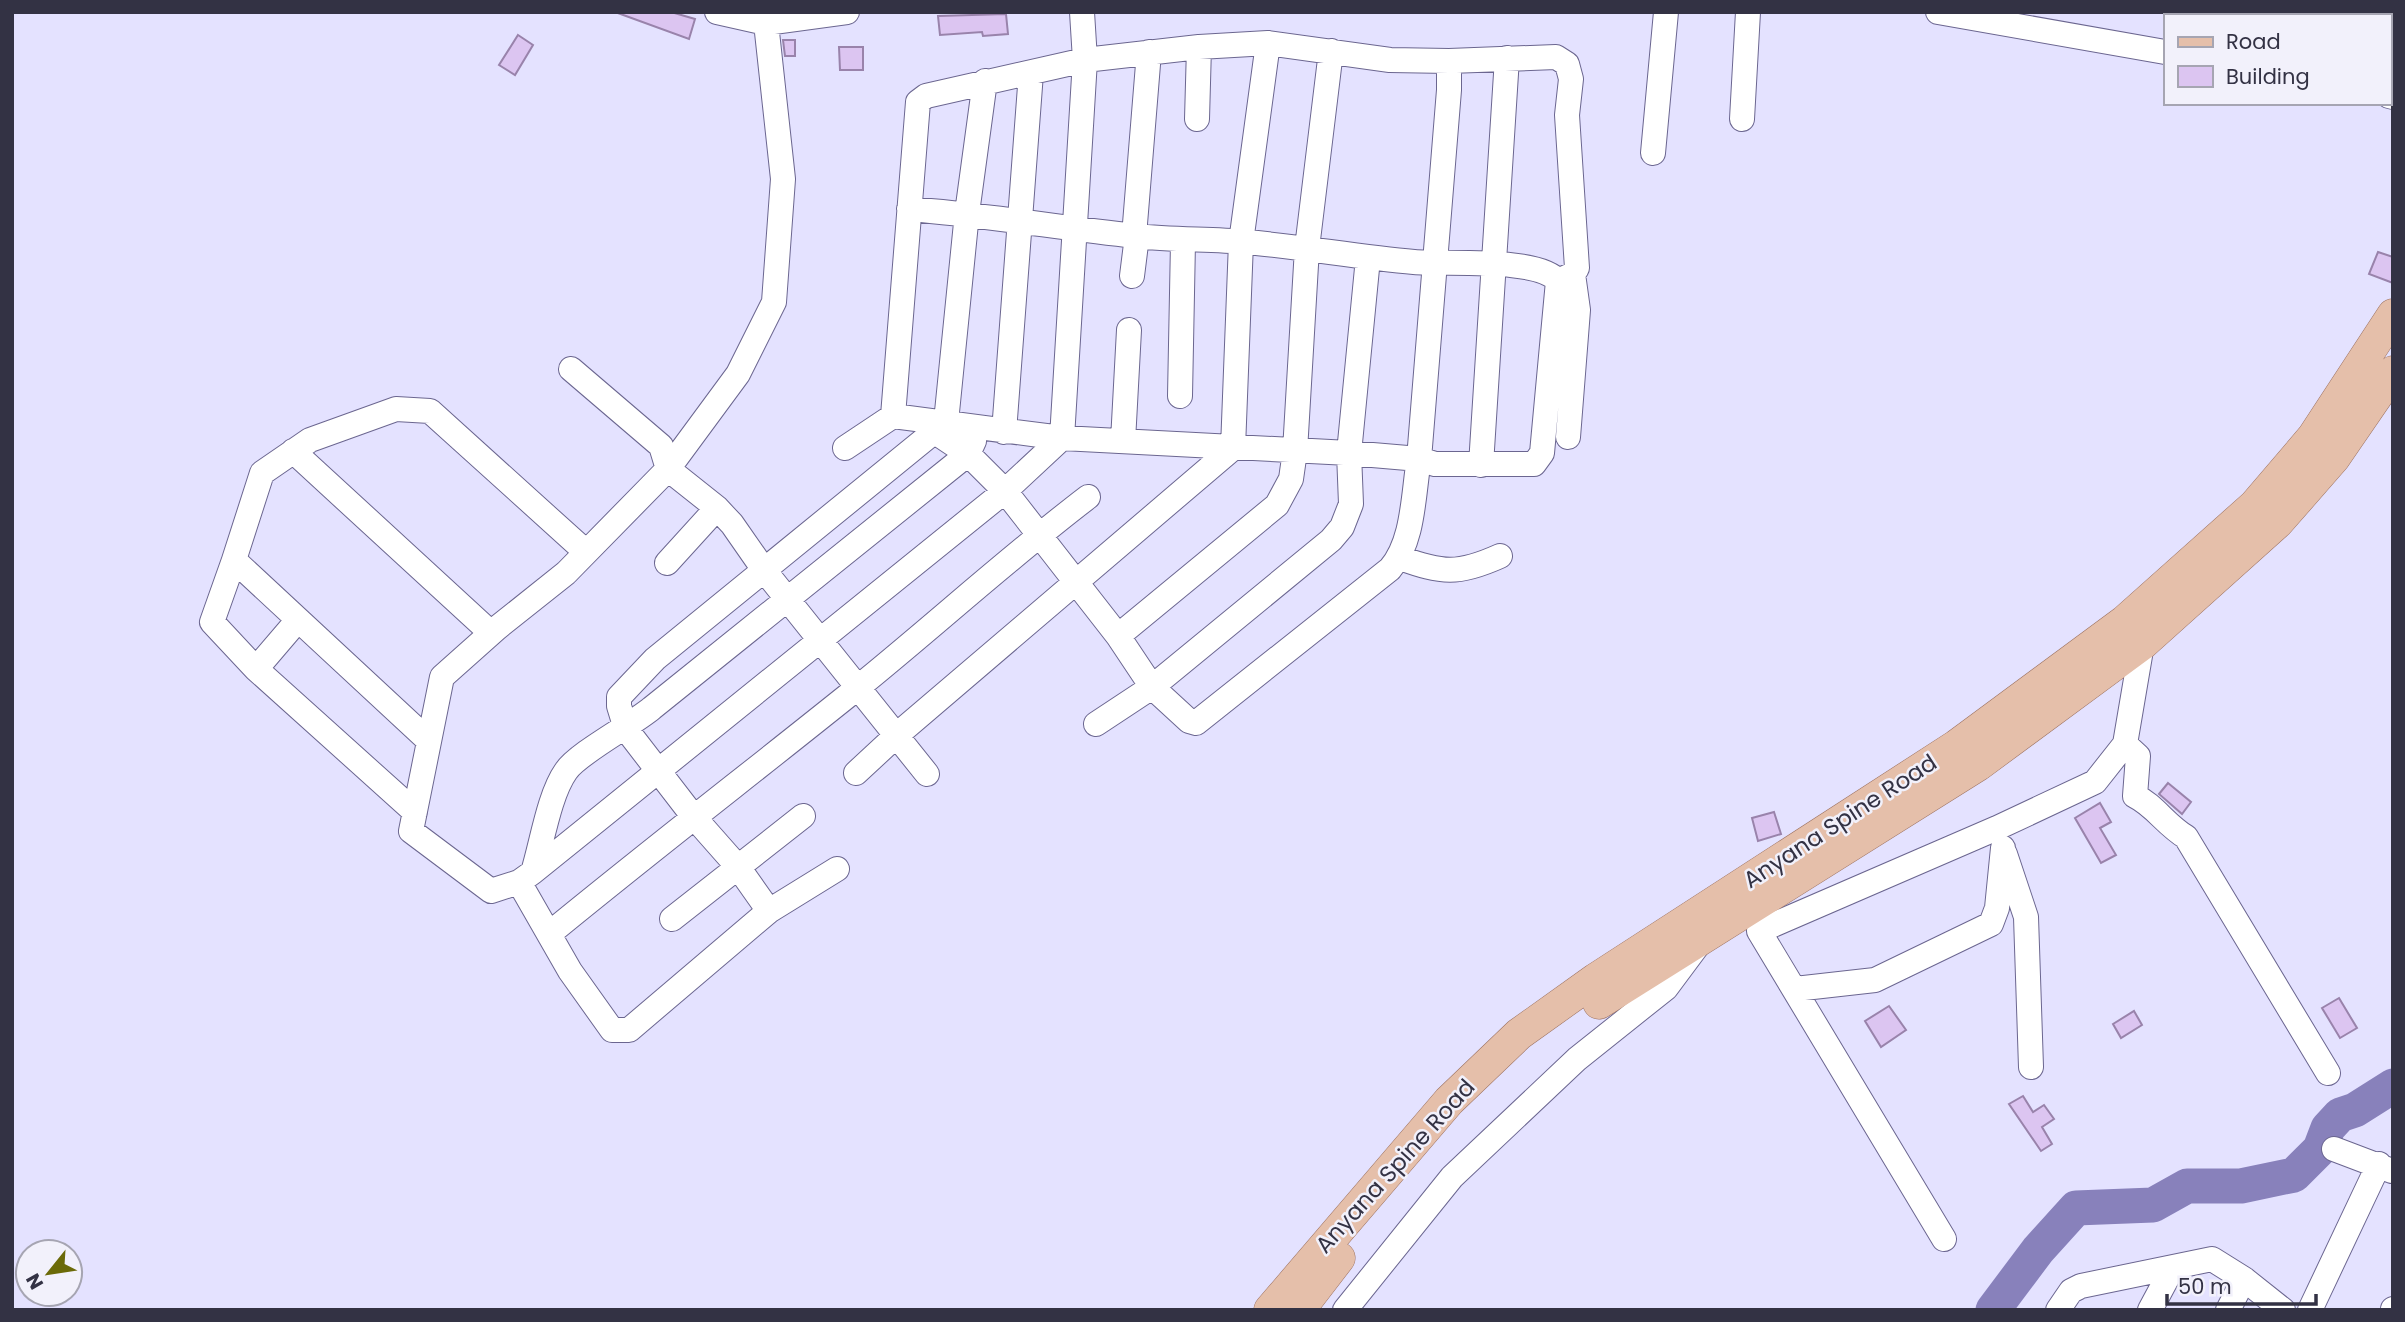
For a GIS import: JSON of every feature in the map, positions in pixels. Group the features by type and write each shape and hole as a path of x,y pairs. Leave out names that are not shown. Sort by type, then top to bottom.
{"main road":[{"name":"Anyana Spine Road","path":"1270,1310 1449,1101 1519,1034 1596,979 1956,746 2135,612 2255,505 2314,437 2393,315"},
{"name":"Anyana Spine Road","path":"1299,1310 1353,1241 1467,1113 1533,1048 1703,937 1978,765 2142,644 2278,522 2334,458 2393,372"}],"street":[{"path":"717,12 766,23 847,12"},
{"path":"766,23 783,179 774,302 738,374 668,470 566,573 491,633 442,677 411,831 491,891 526,877 658,772 820,637 1005,491 1062,438 1072,229 1085,60 1082,12"},
{"path":"1653,153 1666,12"},
{"path":"1742,119 1748,12"},
{"path":"1938,12 2164,51"},
{"path":"856,773 898,734 1233,448 1241,242 1268,43"},
{"path":"845,448 893,416 940,427 1062,438 1349,453 1419,459 1435,464 1534,464 1542,453 1565,277 1577,268 1567,115 1571,79 1567,64 1556,57 1390,60 1268,43 1199,47 1085,60 926,96 918,102 893,416"},
{"path":"1197,120 1199,47"},
{"path":"1118,636 1277,505 1291,479 1296,451 1307,248 1331,51"},
{"path":"1132,276 1149,52"},
{"path":"1481,465 1496,265 1507,58"},
{"path":"940,427 1005,491 1037,536 1118,636 1152,687 1189,721 1196,723 1203,719 1390,569 1399,558 1406,540 1419,459 1449,61"},
{"path":"837,869 769,911 629,1030 622,1032 612,1030 570,971 549,934 526,877 566,771 577,759 626,729 968,454 992,430 1020,219 1031,73"},
{"path":"769,911 738,867 693,816 626,729 619,697 655,659 940,427 985,81"},
{"path":"909,209 1020,219 1072,229 1183,242 1241,242 1307,248 1368,258 1434,264 1496,265 1548,271 1565,277 1578,310 1568,438"},
{"path":"1180,396 1183,242"},
{"path":"1096,724 1152,687 1331,540 1342,527 1351,504 1349,453 1368,258"},
{"path":"1123,441 1129,330"},
{"path":"571,369 661,446 668,470 717,508 927,774"},
{"path":"415,812 256,669 212,622 262,473 310,440 396,409 430,411 586,552"},
{"path":"293,451 491,633"},
{"path":"549,934 693,816 857,688 1037,536 1088,497"},
{"path":"667,563 717,508"},
{"path":"1399,558 1432,569 1453,572 1475,568 1500,556"},
{"path":"234,560 429,741"},
{"path":"256,669 297,621"},
{"path":"1944,1239 1759,931 2000,838 2095,782 2125,744 2142,644"},
{"path":"2125,744 2138,756 2136,796 2149,802 2168,826 2186,837 2328,1073"},
{"path":"672,919 803,816"},
{"path":"1795,989 1875,980 1991,924 1997,908 2000,838"},
{"path":"2000,838 2026,917 2031,1067"},
{"path":"1345,1310 1452,1177 1577,1059 1666,989 1703,937"},
{"path":"2310,1310 2386,1168 2334,1149"},
{"path":"2058,1310 2071,1291 2081,1286 2212,1259 2244,1279 2283,1310"},
{"path":"2150,1310 2172,1269"},
{"path":"2228,1310 2244,1279"}],"building":[{"path":"615,12 671,12 695,19 689,39"},
{"path":"1006,14 1008,34 983,36 982,32 940,35 938,16"},
{"path":"518,35 533,45 515,75 499,65"},
{"path":"783,40 795,40 795,56 785,56"},
{"path":"839,47 863,47 863,70 840,70"},
{"path":"2378,252 2393,257 2393,283 2369,274"},
{"path":"2168,783 2191,802 2182,814 2159,794"},
{"path":"2100,803 2111,822 2100,828 2116,855 2101,863 2075,818"},
{"path":"1774,812 1781,834 1758,841 1752,818"},
{"path":"2339,998 2357,1028 2340,1038 2322,1008"},
{"path":"1889,1006 1906,1030 1881,1047 1865,1021"},
{"path":"2134,1011 2142,1025 2121,1038 2113,1024"},
{"path":"2023,1096 2033,1112 2044,1105 2054,1119 2042,1127 2052,1144 2041,1151 2009,1104"}],"waterway":[{"path":"1993,1310 2038,1250 2076,1208 2153,1205 2187,1186 2241,1186 2294,1175 2320,1149 2328,1128 2340,1115 2355,1110 2393,1086"}]}
